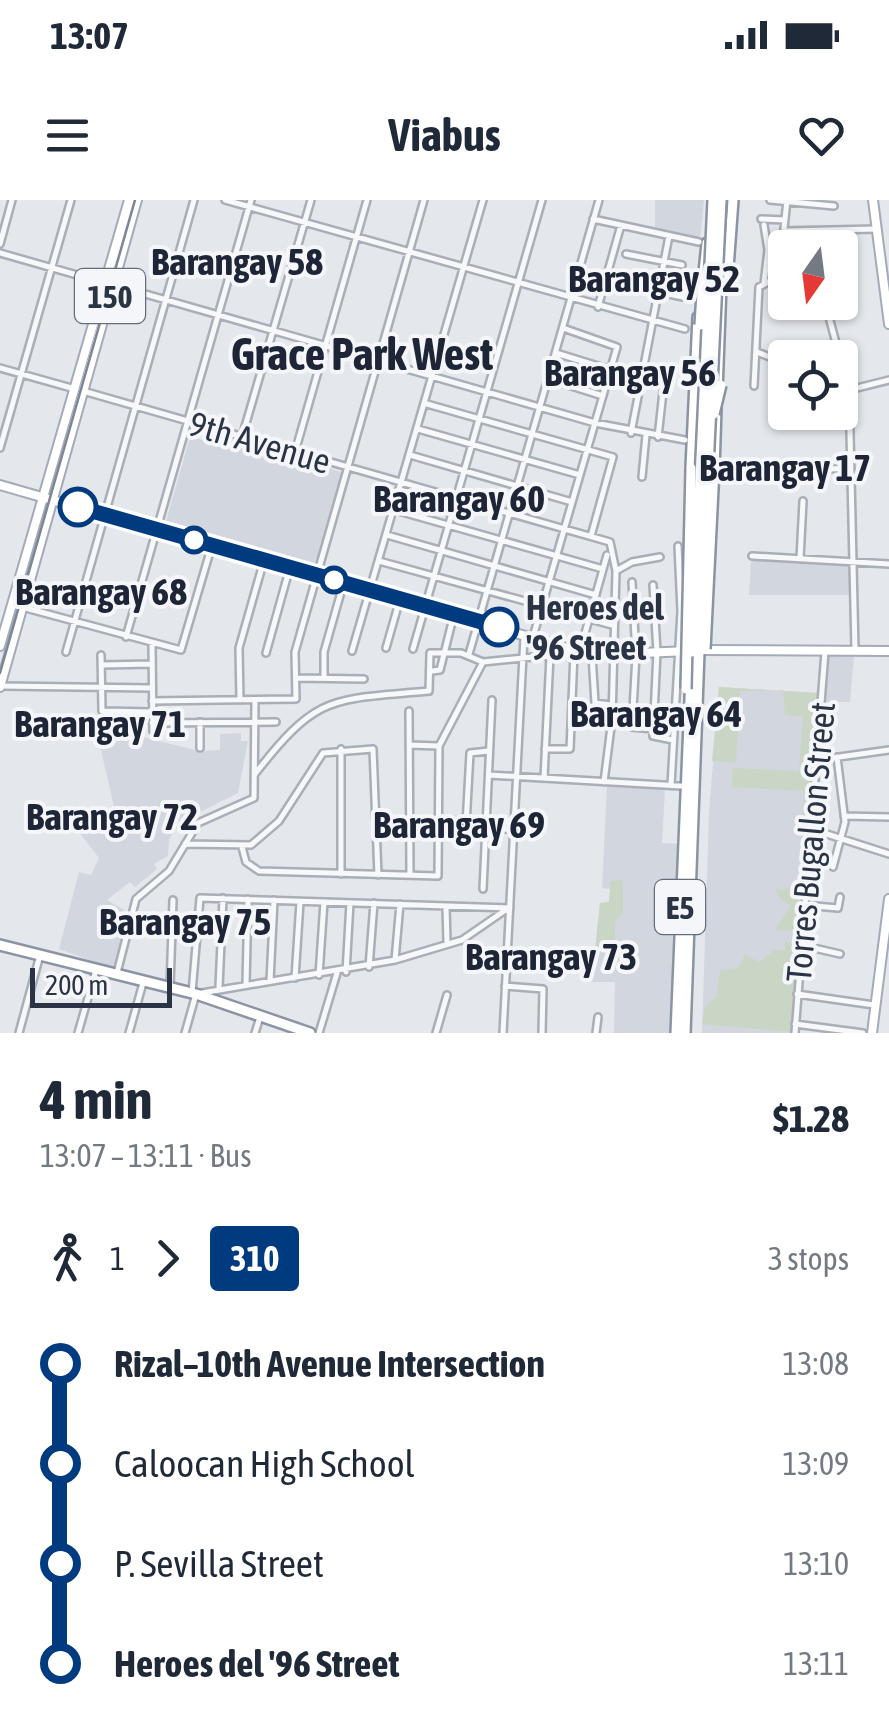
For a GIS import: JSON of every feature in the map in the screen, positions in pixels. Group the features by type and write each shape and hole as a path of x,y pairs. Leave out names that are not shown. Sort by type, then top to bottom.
{"highway":[{"path":"688,783 693,366 709,226 716,200"},
{"path":"688,783 714,469 724,228 716,200"},
{"path":"704,441 700,339 716,200"},
{"path":"704,441 721,385 732,200"},
{"path":"709,226 724,228"},
{"name":"E5","path":"676,1033 704,441"},
{"name":"E5","path":"685,1033 688,783"},
{"path":"0,942 99,969"},
{"path":"0,942 194,993 310,1033"}],"main road":[{"name":"150","path":"0,686 17,605 109,284 129,200"},
{"name":"150","path":"109,284 137,200"},
{"path":"874,200 889,324"},
{"path":"0,485 592,655 889,651"},
{"name":"150","path":"0,646 17,605"},
{"path":"872,1033 889,899"}],"street":[{"path":"0,244 12,200"},
{"path":"0,448 70,200"},
{"path":"66,652 194,200"},
{"path":"226,200 250,203 304,223 685,329"},
{"path":"242,437 311,200"},
{"path":"295,452 367,200"},
{"path":"152,701 296,700 295,652 424,200"},
{"path":"352,651 483,200"},
{"path":"413,649 542,200"},
{"path":"469,654 598,200"},
{"path":"770,200 834,206"},
{"path":"784,230 787,201"},
{"path":"126,637 250,203"},
{"path":"593,219 699,242"},
{"path":"754,386 768,250 762,222 785,220"},
{"path":"598,306 620,225"},
{"path":"858,230 877,229"},
{"path":"631,433 669,236"},
{"path":"0,253 631,433 685,440"},
{"path":"626,254 682,265"},
{"path":"763,284 768,282"},
{"path":"621,284 683,296"},
{"path":"503,1033 523,658 542,606 616,345 563,328"},
{"path":"757,352 768,356"},
{"path":"556,353 611,370"},
{"name":"9th Avenue","path":"0,368 610,542 616,571"},
{"path":"658,437 665,374"},
{"path":"548,379 603,396"},
{"path":"858,388 889,380"},
{"path":"426,404 614,457 591,536"},
{"path":"418,429 580,475"},
{"path":"850,430 855,650"},
{"path":"642,476 646,435"},
{"path":"410,456 572,502"},
{"path":"809,470 851,468"},
{"path":"800,558 803,501"},
{"path":"394,510 604,569"},
{"path":"386,535 596,595"},
{"path":"0,600 181,650 212,545"},
{"path":"671,786 679,651 678,546"},
{"path":"545,749 570,748 576,651 607,555"},
{"path":"752,556 889,564"},
{"path":"604,782 612,719 616,571 632,562 660,557"},
{"path":"240,700 240,648 264,560"},
{"path":"379,560 612,626"},
{"path":"266,653 290,567"},
{"path":"324,678 324,652 344,582"},
{"path":"632,582 636,655 632,721 633,728 653,729"},
{"path":"653,585 654,738 673,740"},
{"path":"386,648 400,599"},
{"path":"432,671 440,670 454,614"},
{"path":"152,644 152,727 200,722 276,722"},
{"name":"Torres Bugallon Street","path":"795,1033 808,828 825,650"},
{"path":"255,774 310,711 378,692 428,692 430,654 469,654 483,662 576,651"},
{"path":"101,655 102,711 152,712"},
{"path":"592,655 595,704 611,705"},
{"path":"544,778 550,656"},
{"path":"242,847 254,870 438,876 439,748 483,662"},
{"path":"102,665 152,664"},
{"path":"296,678 364,679"},
{"path":"0,686 152,688"},
{"path":"117,973 135,902 169,872 198,823 252,800 255,700"},
{"path":"483,889 492,700"},
{"path":"409,711 410,875"},
{"path":"612,719 632,721"},
{"path":"200,722 200,748"},
{"path":"410,745 439,748"},
{"path":"341,749 342,874"},
{"path":"185,844 242,847 279,821 324,753 375,750 378,875"},
{"path":"817,760 889,750"},
{"path":"464,823 470,752 490,752"},
{"path":"833,867 844,816 837,758"},
{"path":"488,775 671,786 688,783"},
{"path":"844,816 889,817"},
{"path":"438,820 514,830"},
{"path":"808,828 889,854"},
{"path":"803,905 838,908 840,897"},
{"path":"184,1033 194,993 199,898 510,908"},
{"path":"219,987 223,898"},
{"path":"246,984 248,899"},
{"path":"170,987 173,900"},
{"path":"270,982 274,900"},
{"path":"295,978 300,901"},
{"path":"319,976 324,902"},
{"path":"346,972 350,902"},
{"path":"368,967 374,903"},
{"path":"395,960 400,904"},
{"path":"446,906 447,944"},
{"path":"194,993 346,972 395,960 474,934 510,908"},
{"path":"800,945 840,954"},
{"path":"19,1033 40,955"},
{"path":"78,1033 99,969"},
{"path":"319,1033 338,973"},
{"path":"129,1033 144,980"},
{"path":"506,986 542,989 542,1033"},
{"path":"797,994 874,1005"},
{"path":"436,1033 447,995"},
{"path":"255,1033 260,1014"},
{"path":"596,1033 598,1018"},
{"path":"795,1024 863,1033"}],"shaded area":[{"path":"655,200 704,200 700,240 655,231"},
{"path":"217,434 344,473 316,569 165,525 190,437 214,443"},
{"path":"758,558 851,564 852,595 749,595 751,562"},
{"path":"827,655 854,656 850,702 824,702"},
{"path":"719,687 818,693 792,1033 702,1033 709,813"},
{"path":"106,728 199,751 220,750 220,734 241,733 241,741 248,741 238,793 182,821 169,839 168,856 154,864 157,869 135,887 130,882 107,900 129,913 115,969 59,949 79,872 91,875 99,858 75,827 117,819 97,733"},
{"path":"607,787 665,789 662,843 682,844 673,1033 614,1033 615,982 592,982 600,903 609,902 610,889 602,888"}],"green space":[{"path":"719,687 773,690 740,691 736,763 712,761"},
{"path":"783,691 818,693 792,1032 702,1024 705,1007 717,996 720,970 738,968 745,955 760,962 774,950 785,950 785,942 795,942 795,931 775,930 791,905 779,898 776,890 799,887 804,791 732,787 733,768 799,771 803,716 785,715"},
{"path":"623,880 623,913 615,921 615,951 595,951 600,903 609,902 611,881"}],"tram line":[{"path":"0,673 135,200"}],"bus line":[{"name":"310","path":"78,507 499,627"}],"place":[{"name":"Heroes del '96 Street","path":"499,627"}],"district":[{"name":"Barangay 58","path":"237,261"},
{"name":"Barangay 52","path":"654,278"},
{"name":"Grace Park West","path":"362,354"},
{"name":"Barangay 56","path":"630,372"},
{"name":"Barangay 17","path":"785,467"},
{"name":"Barangay 60","path":"459,498"},
{"name":"Barangay 68","path":"101,591"},
{"name":"Barangay 64","path":"656,713"},
{"name":"Barangay 71","path":"100,723"},
{"name":"Barangay 72","path":"112,816"},
{"name":"Barangay 69","path":"459,824"},
{"name":"Barangay 75","path":"185,921"},
{"name":"Barangay 73","path":"551,956"}]}
